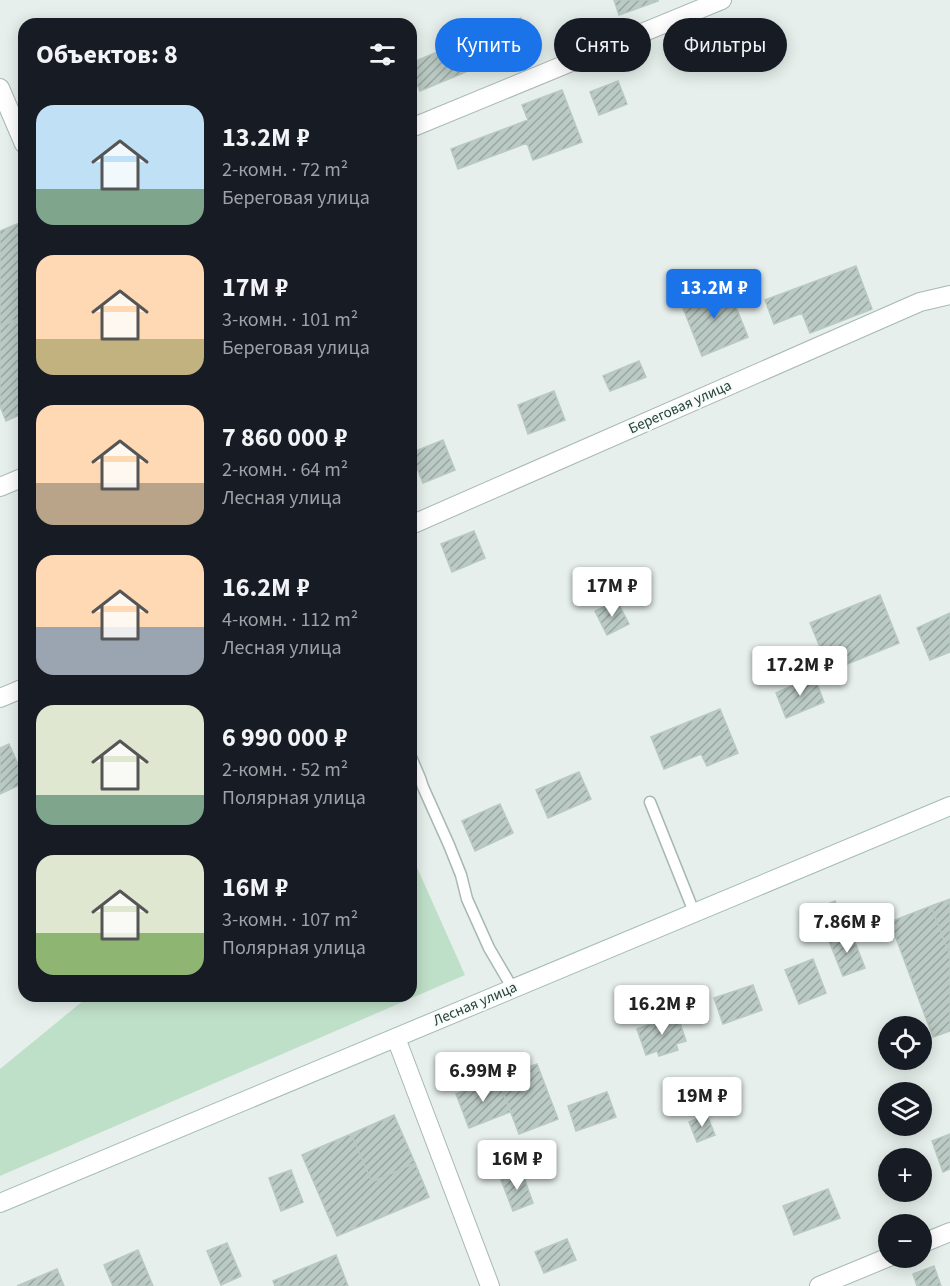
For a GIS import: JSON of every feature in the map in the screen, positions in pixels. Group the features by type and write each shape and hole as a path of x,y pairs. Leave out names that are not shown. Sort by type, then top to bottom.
{"street":[{"path":"417,126 722,0"},
{"path":"0,88 18,130"},
{"name":"Береговая улица","path":"417,522 920,302 950,296"},
{"path":"0,487 18,480"},
{"path":"0,698 18,690"},
{"name":"Лесная улица","path":"0,1203 950,806"},
{"path":"396,1038 490,1286"},
{"path":"932,1239 950,1232"},
{"path":"819,1286 878,1262"}],"lane":[{"path":"417,771 449,844 467,899 489,948 513,988"},
{"path":"650,802 694,912"}],"green space":[{"path":"417,867 465,975 417,996"},
{"path":"82,1002 403,1002 0,1176 0,1069"}],"building":[{"path":"614,0 658,0 658,1 619,15"},
{"path":"435,53 435,72 465,72 420,91 417,84 417,61"},
{"path":"618,81 627,104 599,115 590,92"},
{"path":"562,90 582,142 533,160 527,143 458,169 451,149 528,120 522,105"},
{"path":"18,224 18,318 0,326 0,231"},
{"path":"856,266 872,309 810,333 802,313 774,324 765,300"},
{"path":"727,285 748,337 702,356 681,303"},
{"path":"18,320 18,416 6,421 0,406 0,327"},
{"path":"639,361 646,377 610,391 603,376"},
{"path":"554,391 565,420 528,434 518,405"},
{"path":"443,440 455,470 423,483 417,468 417,451"},
{"path":"474,531 485,558 452,572 441,544"},
{"path":"880,595 899,643 830,671 810,623"},
{"path":"617,601 629,624 607,635 595,611"},
{"path":"950,613 950,652 930,660 917,628"},
{"path":"814,676 824,702 786,718 776,693"},
{"path":"720,709 738,753 707,766 701,754 664,769 651,737"},
{"path":"9,744 18,764 18,786 0,794 0,748"},
{"path":"579,772 591,799 548,818 536,790"},
{"path":"500,804 513,833 475,851 462,821"},
{"path":"950,899 950,956 931,906"},
{"path":"835,901 841,918 818,927 812,911"},
{"path":"931,906 950,956 950,1031 933,1037 932,1016 925,1016 890,922"},
{"path":"851,932 865,968 843,976 829,941"},
{"path":"813,959 826,993 799,1004 785,970"},
{"path":"753,985 762,1010 723,1024 714,998"},
{"path":"677,1014 686,1041 676,1044 678,1050 659,1056 657,1051 646,1055 637,1029"},
{"path":"537,1064 558,1119 519,1134 498,1078"},
{"path":"498,1078 510,1112 469,1128 456,1094"},
{"path":"607,1092 616,1117 576,1131 568,1106"},
{"path":"394,1115 415,1163 372,1182 351,1134"},
{"path":"707,1115 715,1135 697,1142 689,1122"},
{"path":"351,1134 372,1182 415,1163 429,1197 337,1236 302,1155"},
{"path":"950,1134 950,1169 943,1172 932,1141"},
{"path":"291,1170 303,1202 281,1211 269,1178"},
{"path":"522,1172 533,1203 513,1211 501,1180"},
{"path":"828,1189 840,1218 794,1235 783,1206"},
{"path":"567,1239 576,1260 544,1273 535,1252"},
{"path":"227,1243 241,1276 221,1285 207,1251"},
{"path":"138,1250 153,1286 113,1286 104,1265"},
{"path":"336,1255 348,1286 275,1286 273,1281"},
{"path":"934,1266 941,1286 917,1286 913,1274"},
{"path":"57,1269 64,1286 17,1286"}]}
